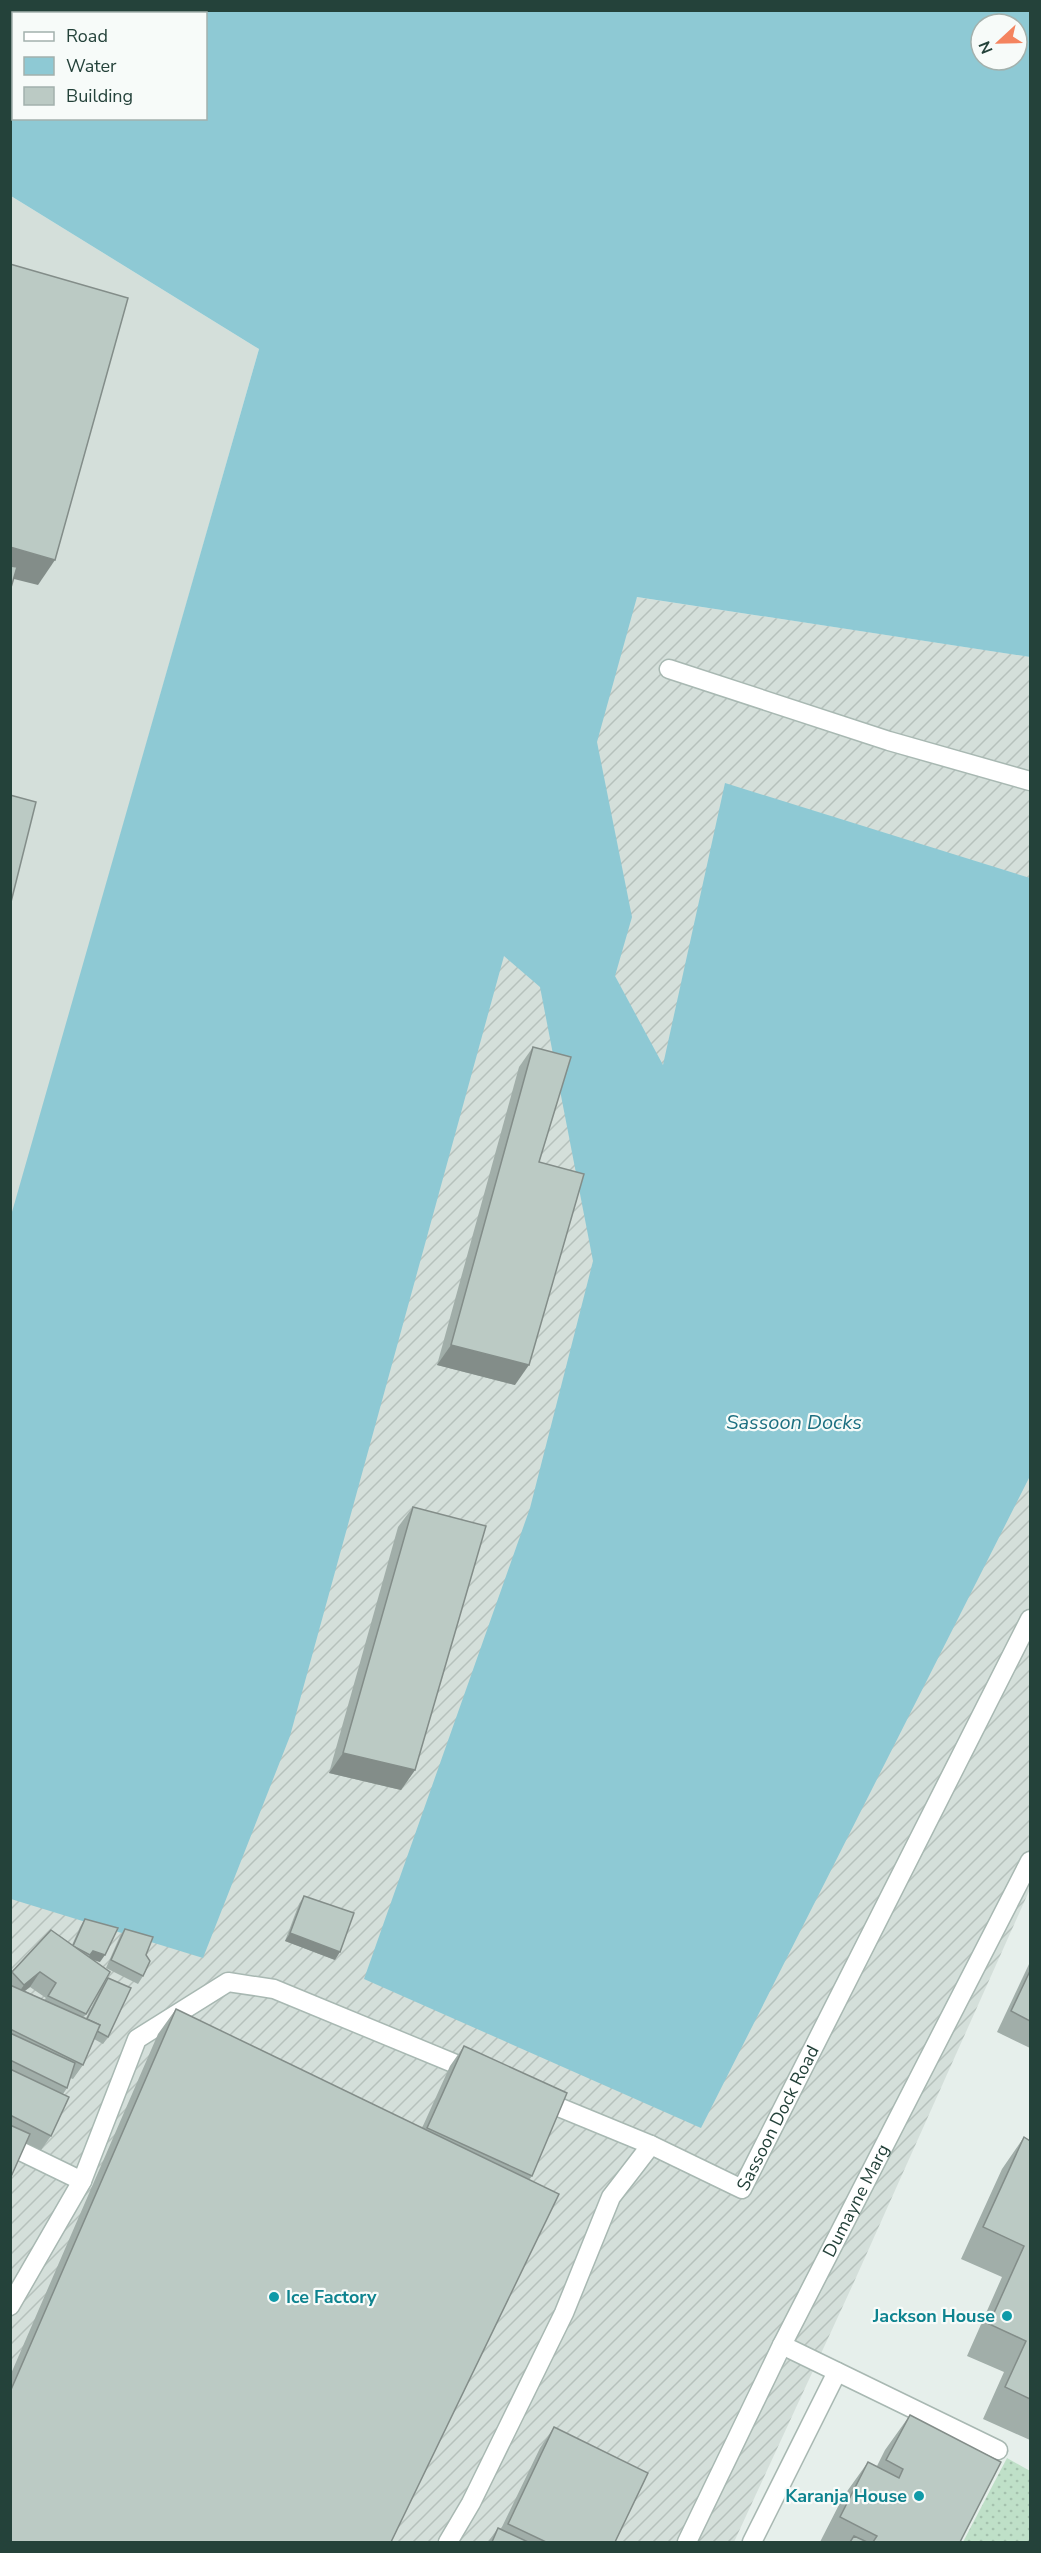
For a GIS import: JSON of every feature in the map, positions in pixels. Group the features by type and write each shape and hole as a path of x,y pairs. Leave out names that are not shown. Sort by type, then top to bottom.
{"street":[{"path":"669,669 889,741 1030,781"},
{"name":"Sassoon Dock Road","path":"651,2145 742,2189 1030,1619"},
{"name":"Dumayne Marg","path":"687,2542 782,2345 1030,1861"},
{"path":"10,2306 82,2181 136,2039 228,1982 274,1989 496,2081"},
{"path":"448,2542 564,2313 611,2197 651,2145 518,2090"},
{"path":"10,2146 82,2181"},
{"path":"782,2345 998,2450"},
{"path":"753,2542 837,2372"}],"shaded area":[{"path":"11,196 259,349 11,1219"},
{"name":"Sassoon Docks","path":"637,597 1030,657 1030,1889 854,2282 734,2542 11,2542 10,1219"}],"green space":[{"path":"1007,2458 1030,2471 1030,2542 963,2542"}],"water":[{"name":"Sassoon Docks","path":"11,11 1030,11 1030,657 637,597 597,742 632,917 615,976 663,1065 725,783 1030,878 1030,1476 701,2128 364,1979 530,1508 593,1261 540,987 504,956 290,1736 203,1958 11,1899 10,1219 259,349 11,196"}],"building":[{"path":"10,264 128,298 55,560 10,547"},
{"path":"10,566 17,567 10,591"},
{"path":"10,795 36,802 10,906"},
{"path":"533,1047 571,1057 539,1162 584,1174 529,1365 451,1345"},
{"path":"413,1507 486,1526 415,1770 343,1753"},
{"path":"304,1896 354,1913 340,1952 290,1933"},
{"path":"85,1919 118,1928 105,1955 93,1951 90,1955 73,1946"},
{"path":"125,1929 153,1937 146,1955 150,1961 143,1976 111,1960"},
{"path":"51,1930 110,1972 86,2014 48,1996 56,1983 40,1972 24,1985 12,1972"},
{"path":"1030,1971 1030,2021 1011,2011"},
{"path":"108,1978 131,1988 108,2037 97,2031 100,2025 87,2019"},
{"path":"10,1985 100,2025 83,2065 10,2029"},
{"name":"Ice Factory","path":"176,2009 559,2194 391,2542 10,2542 10,2392"},
{"path":"10,2033 75,2063 67,2088 10,2060"},
{"path":"464,2046 567,2093 532,2176 427,2128"},
{"path":"10,2069 69,2097 51,2136 10,2115"},
{"path":"10,2125 30,2134 10,2179"},
{"path":"1024,2137 1030,2141 1030,2399 1005,2387 1026,2341 989,2324 1024,2246 983,2227"},
{"path":"910,2415 1001,2462 960,2542 873,2542 877,2536 840,2517 868,2462 899,2478 903,2469 886,2460"},
{"path":"554,2427 648,2473 615,2542 546,2542 508,2524"},
{"path":"498,2528 528,2542 492,2542"},
{"path":"854,2536 867,2542 850,2542"}],"place":[{"name":"Ice Factory","path":"274,2297"},
{"name":"Jackson House","path":"1007,2316"},
{"name":"Karanja House","path":"919,2496"}]}
